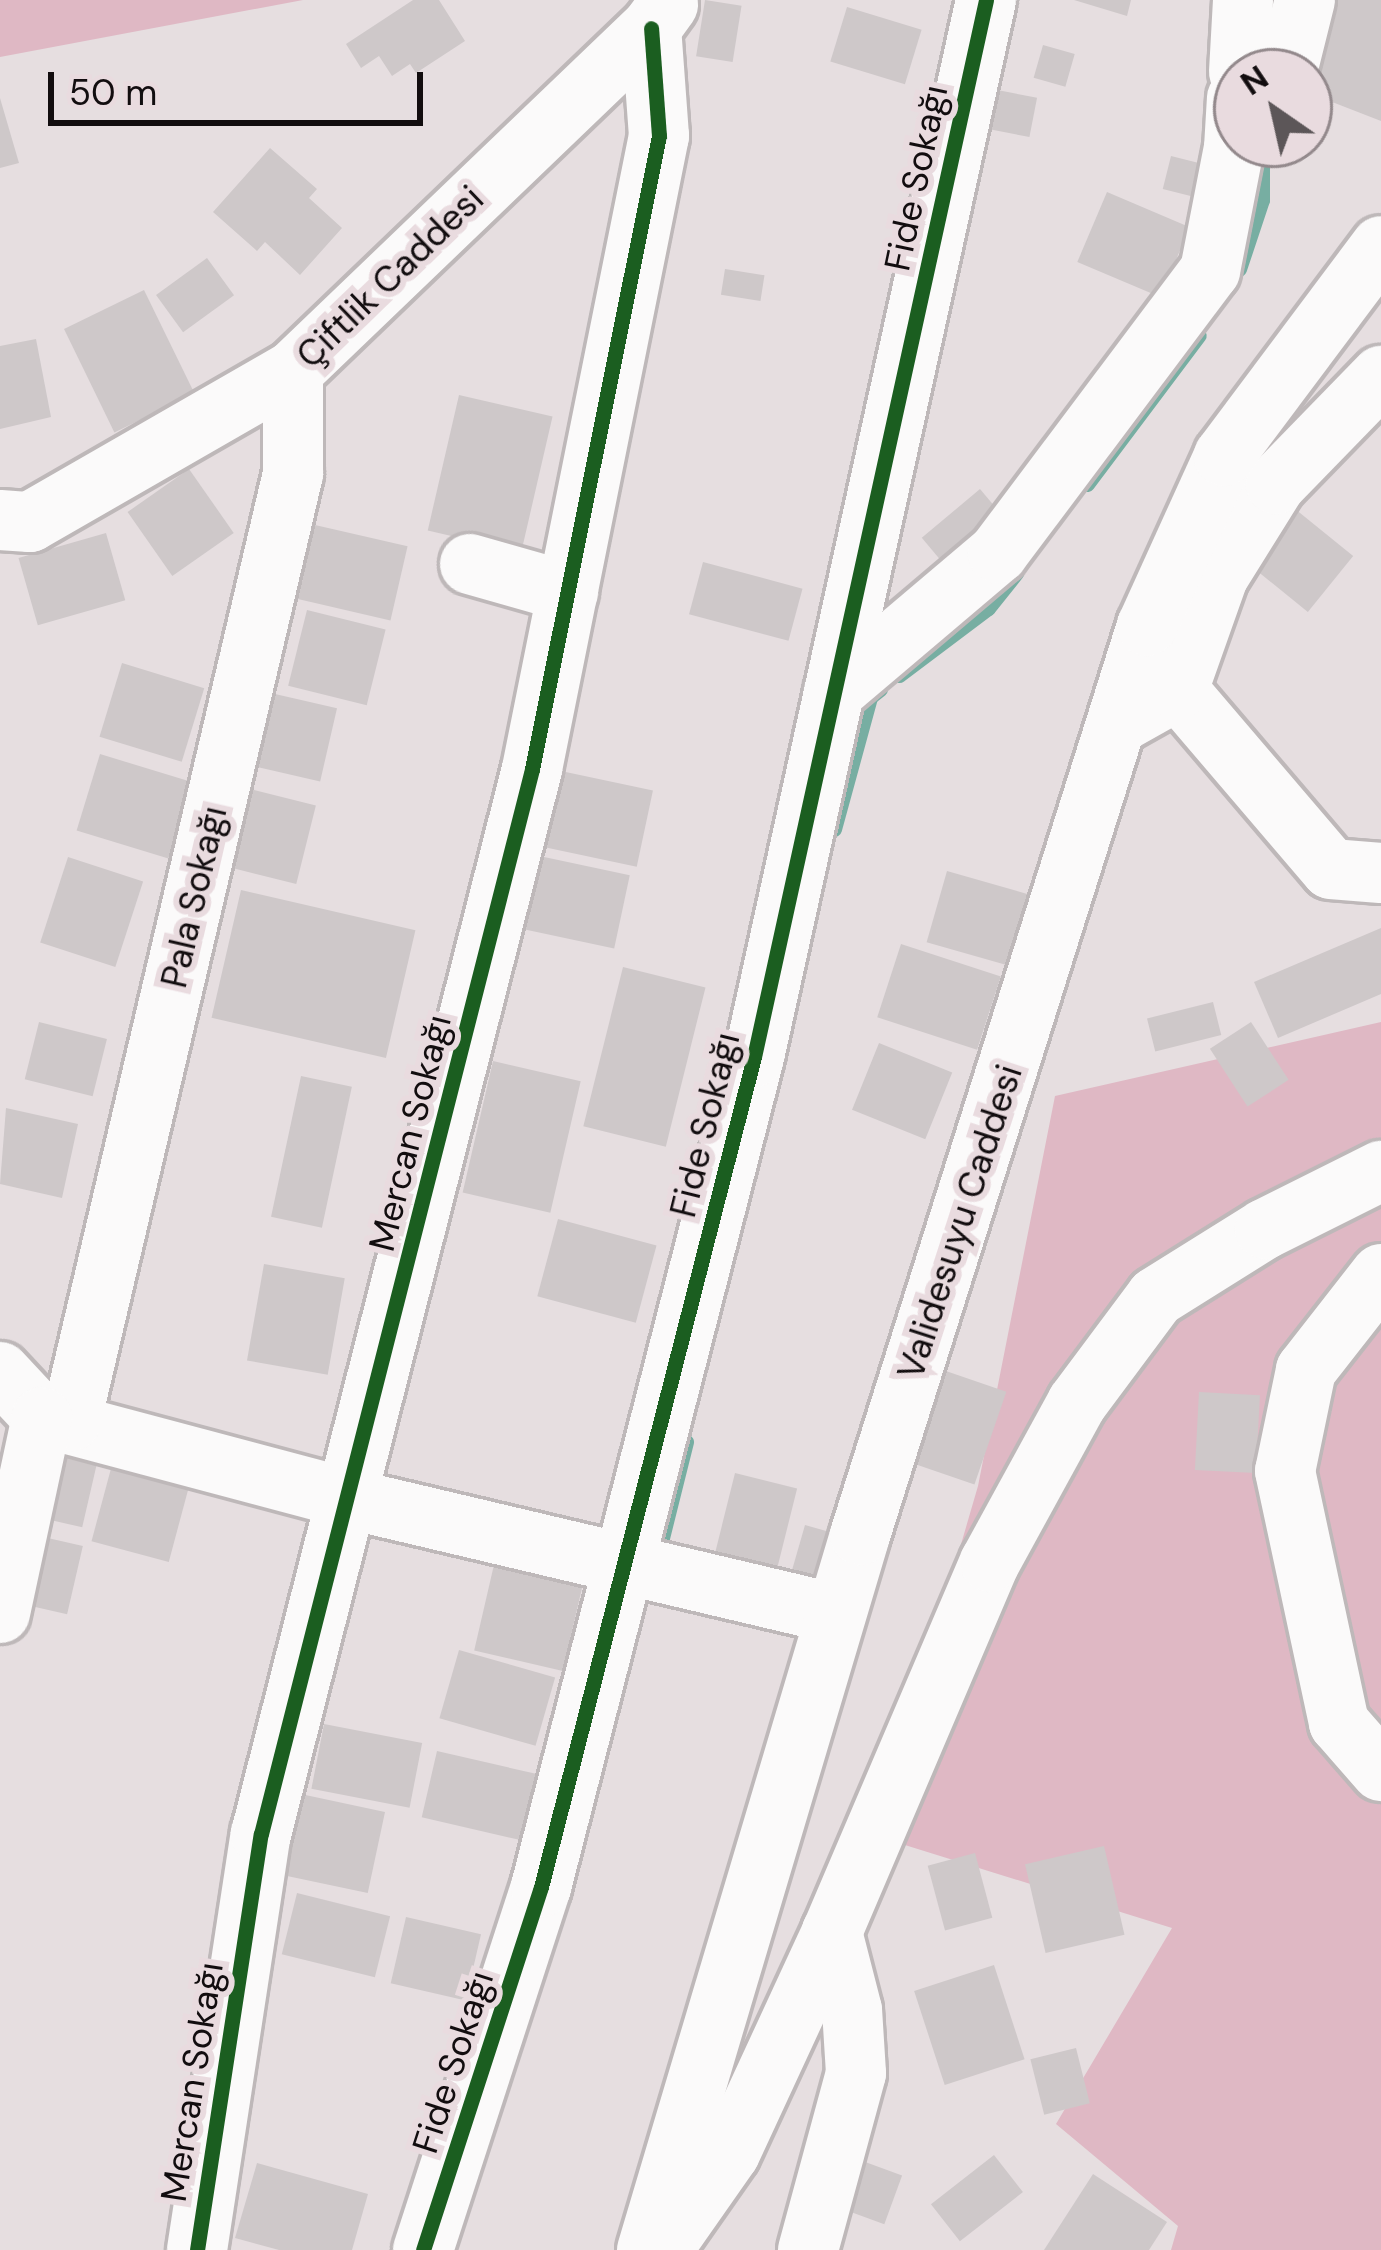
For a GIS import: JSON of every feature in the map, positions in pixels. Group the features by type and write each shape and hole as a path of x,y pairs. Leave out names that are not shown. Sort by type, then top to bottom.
{"street":[{"name":"Fide Sokağı","path":"423,2250 645,1572 986,0"},
{"path":"1241,48 1244,0"},
{"path":"1293,48 1305,0"},
{"name":"Çiftlik Caddesi","path":"0,520 30,522 292,371 662,14"},
{"name":"Mercan Sokağı","path":"196,2250 261,1834 350,1499 532,769 659,136 662,14"},
{"path":"834,692 998,554 1210,271 1230,168"},
{"name":"Validesuyu Caddesi","path":"647,2250 836,1614 1147,626 1224,456 1381,246"},
{"name":"Pala Sokağı","path":"0,1613 56,1419 293,474 292,371"},
{"path":"1118,724 1178,690 1218,577 1276,484 1381,376"},
{"path":"470,564 568,592"},
{"path":"1178,690 1331,869 1381,873"},
{"path":"662,2250 730,2152 832,1933 990,1562 1077,1402 1156,1297 1265,1229 1381,1172"},
{"path":"1381,1274 1306,1370 1285,1471 1340,1723 1381,1771"},
{"path":"0,1372 56,1419 350,1499 836,1614"},
{"path":"808,2250 856,2072 852,2010 832,1933"}],"shaded area":[{"path":"0,0 303,0 0,57"},
{"path":"1381,1022 1381,2250 1171,2250 1178,2226 1056,2124 1172,1928 876,1836 978,1486 1055,1096"}],"building":[{"path":"413,0 439,0 465,41 416,73 410,64 392,76 379,56 361,68 346,44"},
{"path":"705,0 742,6 733,62 696,56"},
{"path":"1074,0 1131,0 1127,16"},
{"path":"1329,0 1381,0 1381,121 1333,102 1333,48 1316,48"},
{"path":"847,7 922,30 905,84 830,62"},
{"path":"1043,45 1075,54 1065,87 1034,78"},
{"path":"987,88 1037,98 1029,137 979,127"},
{"path":"0,98 19,163 0,168"},
{"path":"270,148 317,189 309,198 342,228 300,275 265,242 257,251 213,212"},
{"path":"1171,156 1212,166 1204,199 1163,189"},
{"path":"1107,192 1190,227 1160,297 1077,262"},
{"path":"207,258 234,295 183,332 156,295"},
{"path":"725,269 765,275 760,301 721,295"},
{"path":"144,290 194,393 114,432 64,329"},
{"path":"36,339 51,417 0,429 0,346"},
{"path":"459,395 553,417 521,552 428,530"},
{"path":"189,469 234,533 172,576 128,512"},
{"path":"980,489 999,512 941,561 922,538"},
{"path":"1284,500 1353,556 1308,612 1239,556"},
{"path":"315,525 408,546 390,620 298,599"},
{"path":"106,533 125,600 38,625 19,558"},
{"path":"703,562 802,589 789,641 689,614"},
{"path":"307,610 386,630 367,705 288,686"},
{"path":"122,663 204,688 182,762 99,737"},
{"path":"262,691 337,708 320,781 245,764"},
{"path":"100,754 192,782 168,859 77,831"},
{"path":"561,771 653,791 637,867 545,847"},
{"path":"246,788 316,805 296,884 226,867"},
{"path":"530,854 630,875 614,949 514,927"},
{"path":"68,857 143,881 115,967 40,943"},
{"path":"947,871 1038,897 1018,968 927,942"},
{"path":"241,890 415,930 386,1058 212,1018"},
{"path":"1381,928 1381,994 1278,1038 1254,982"},
{"path":"901,944 1001,976 977,1050 877,1017"},
{"path":"623,967 705,988 666,1147 583,1126"},
{"path":"1213,1002 1221,1035 1155,1051 1147,1018"},
{"path":"39,1022 107,1039 93,1096 25,1079"},
{"path":"1251,1022 1289,1080 1247,1107 1210,1049"},
{"path":"879,1043 952,1073 925,1139 852,1110"},
{"path":"493,1061 581,1081 550,1213 463,1193"},
{"path":"301,1076 352,1087 322,1228 271,1217"},
{"path":"6,1108 78,1124 62,1198 0,1184"},
{"path":"558,1219 657,1245 636,1323 537,1296"},
{"path":"264,1264 345,1278 328,1375 247,1361"},
{"path":"943,1370 1006,1392 974,1484 911,1463"},
{"path":"1199,1392 1260,1395 1256,1473 1195,1470"},
{"path":"46,1444 99,1456 82,1527 30,1515"},
{"path":"113,1461 190,1482 169,1562 92,1541"},
{"path":"735,1473 797,1488 777,1570 715,1555"},
{"path":"805,1525 837,1534 823,1582 791,1573"},
{"path":"39,1536 83,1546 67,1614 23,1604"},
{"path":"496,1556 585,1576 563,1671 474,1651"},
{"path":"459,1650 555,1678 536,1746 439,1718"},
{"path":"324,1724 422,1743 410,1808 311,1789"},
{"path":"437,1751 540,1775 525,1841 422,1817"},
{"path":"296,1793 385,1812 368,1893 279,1874"},
{"path":"1104,1846 1124,1935 1046,1953 1025,1864"},
{"path":"975,1853 992,1918 945,1930 928,1866"},
{"path":"297,1893 390,1916 375,1977 282,1954"},
{"path":"406,1917 481,1934 466,2001 391,1983"},
{"path":"994,1965 1025,2059 945,2085 914,1991"},
{"path":"1076,2048 1090,2103 1044,2115 1030,2059"},
{"path":"994,2155 1023,2192 960,2241 931,2204"},
{"path":"857,2159 902,2175 884,2224 839,2208"},
{"path":"257,2163 368,2194 352,2250 279,2250 235,2238"},
{"path":"1093,2174 1167,2222 1149,2250 1044,2250"}],"waterway":[{"path":"1239,269 1262,200 1262,168"},
{"path":"1087,484 1199,335"},
{"path":"899,675 988,608 1016,573"},
{"path":"834,829 870,697 880,689"},
{"path":"657,1558 686,1442"}],"cycle path":[{"path":"423,2250 541,1887 754,1057 986,0"},
{"path":"197,2250 261,1834 532,769 659,136 651,28"}]}
